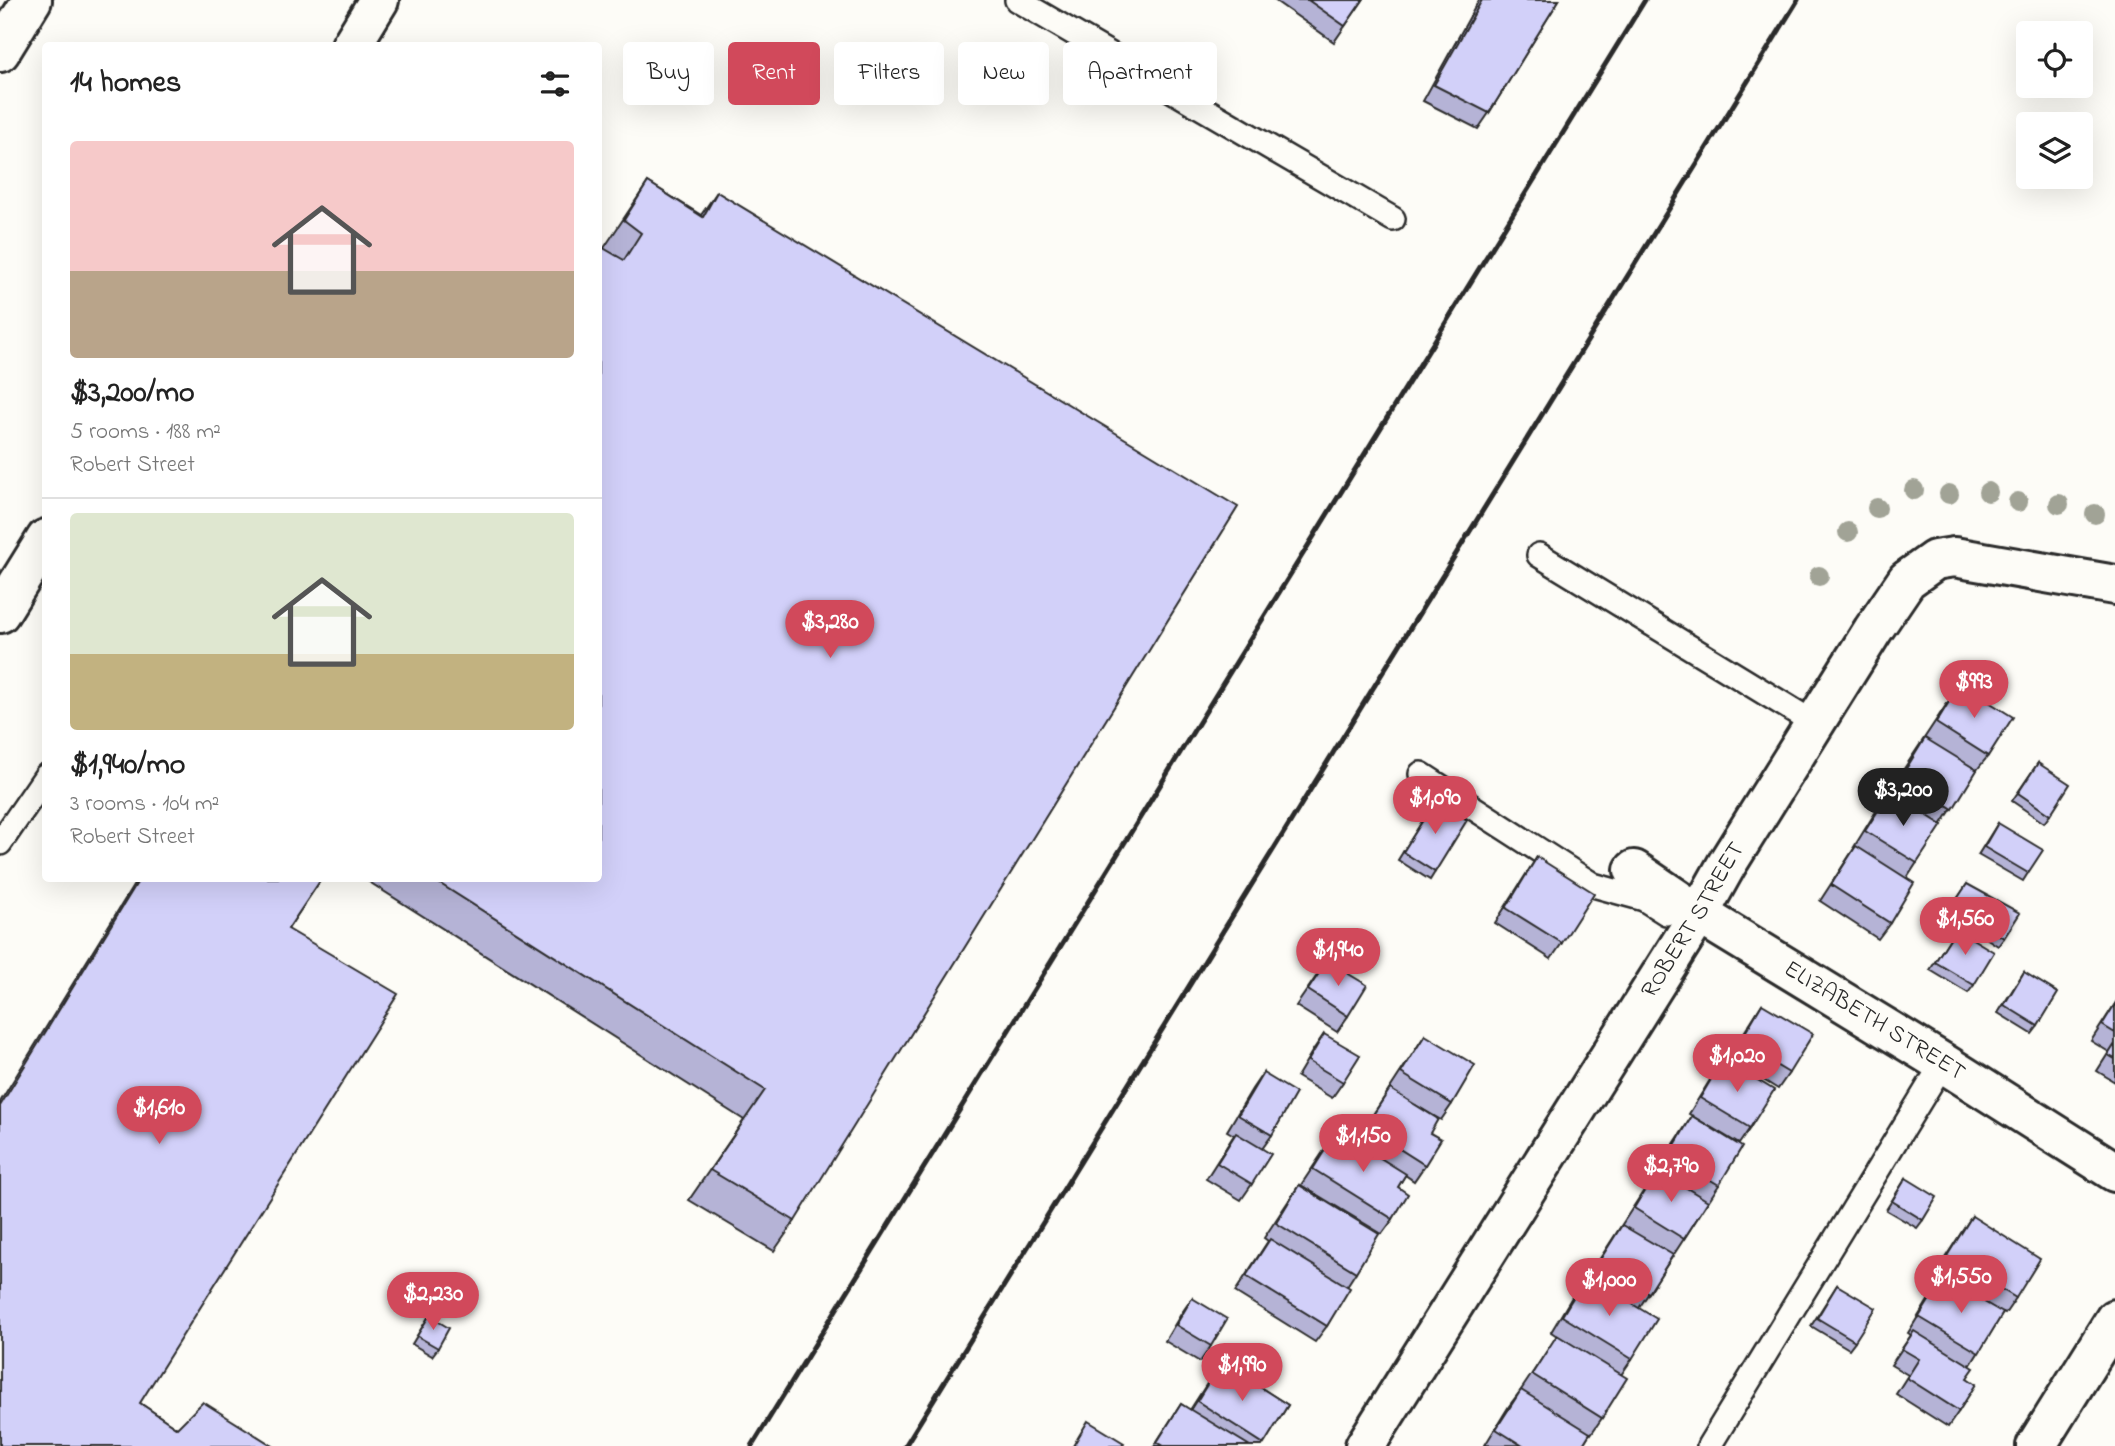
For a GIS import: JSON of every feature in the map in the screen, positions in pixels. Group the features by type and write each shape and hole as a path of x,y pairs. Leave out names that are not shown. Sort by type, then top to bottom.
{"main road":[{"path":"0,52 32,0"},
{"path":"353,42 379,0"},
{"path":"0,613 42,546"},
{"name":"ROBERT STREET","path":"1365,1446 1694,921 1814,723 1907,580 1935,560 1954,557 2115,585"},
{"name":"ELIZABETH STREET","path":"1634,870 1694,921 1943,1062 2115,1172"},
{"path":"2036,1446 2115,1319"}],"lane":[{"path":"1017,0 1393,219"},
{"path":"1539,555 1814,723"},
{"path":"1421,774 1593,885 1644,899 1694,921"},
{"path":"0,844 42,782"},
{"path":"1709,1446 1943,1062"}],"building":[{"path":"1308,0 1363,0 1345,26"},
{"path":"1482,0 1559,0 1489,113 1434,85"},
{"path":"648,182 703,217 717,192 1238,507 795,1221 710,1170 765,1090 437,882 602,882 602,247 624,260 641,233 624,220"},
{"path":"1960,684 2013,717 1988,756 1936,723"},
{"path":"1925,738 1977,770 1953,809 1901,777"},
{"path":"2038,763 2070,784 2050,815 2018,793"},
{"path":"1890,792 1942,825 1917,863 1865,831"},
{"path":"1435,801 1467,820 1435,872 1403,852"},
{"path":"1998,823 2043,850 2028,873 1984,847"},
{"path":"1856,846 1914,883 1890,923 1831,885"},
{"path":"1537,857 1594,893 1562,943 1506,908"},
{"path":"138,882 319,882 288,929 398,994 140,1403 177,1428 203,1402 273,1446 0,1446 0,1106"},
{"path":"1967,884 2020,913 2004,938 1953,905"},
{"path":"1956,929 1994,952 1974,985 1935,962"},
{"path":"1327,961 1367,985 1348,1016 1308,990"},
{"path":"2024,972 2058,993 2038,1026 2004,1005"},
{"path":"1762,1004 1813,1034 1789,1073 1739,1043"},
{"path":"2115,1004 2115,1033 2102,1025"},
{"path":"1324,1034 1360,1055 1343,1082 1308,1061"},
{"path":"1425,1035 1475,1065 1452,1104 1401,1073"},
{"path":"2115,1044 2115,1059 2108,1055"},
{"path":"1723,1059 1774,1090 1750,1128 1700,1098"},
{"path":"1263,1073 1296,1093 1272,1135 1238,1115"},
{"path":"1390,1089 1438,1119 1430,1133 1441,1139 1425,1165 1365,1127"},
{"path":"1692,1116 1742,1147 1719,1185 1669,1155"},
{"path":"1337,1131 1406,1174 1398,1187 1408,1194 1393,1219 1313,1169"},
{"path":"1236,1133 1271,1154 1252,1184 1217,1163"},
{"path":"1657,1170 1708,1201 1684,1239 1634,1208"},
{"path":"1906,1178 1937,1197 1923,1220 1892,1201"},
{"path":"1299,1185 1379,1234 1356,1272 1276,1223"},
{"path":"1972,1216 2040,1259 2016,1298 1947,1256"},
{"path":"1622,1225 1673,1255 1649,1293 1598,1263"},
{"path":"1270,1239 1350,1288 1327,1326 1246,1276"},
{"path":"1586,1276 1657,1319 1632,1359 1562,1316"},
{"path":"1943,1278 2003,1313 1979,1353 1919,1317"},
{"path":"1837,1285 1876,1308 1855,1341 1817,1318"},
{"path":"1192,1298 1227,1319 1211,1346 1176,1325"},
{"path":"429,1316 449,1328 438,1348 417,1336"},
{"path":"1914,1331 1974,1368 1967,1378 1976,1384 1959,1411 1907,1378 1919,1359 1902,1349"},
{"path":"1557,1335 1627,1378 1602,1418 1532,1374"},
{"path":"1221,1362 1288,1405 1264,1444 1197,1401"},
{"path":"1521,1390 1590,1433 1582,1446 1523,1446 1496,1429"},
{"path":"1181,1404 1250,1446 1164,1446 1157,1442"},
{"path":"1088,1421 1124,1443 1122,1446 1073,1446"}],"railway":[{"path":"752,1446 1645,0"},
{"path":"905,1446 1798,0"}]}
